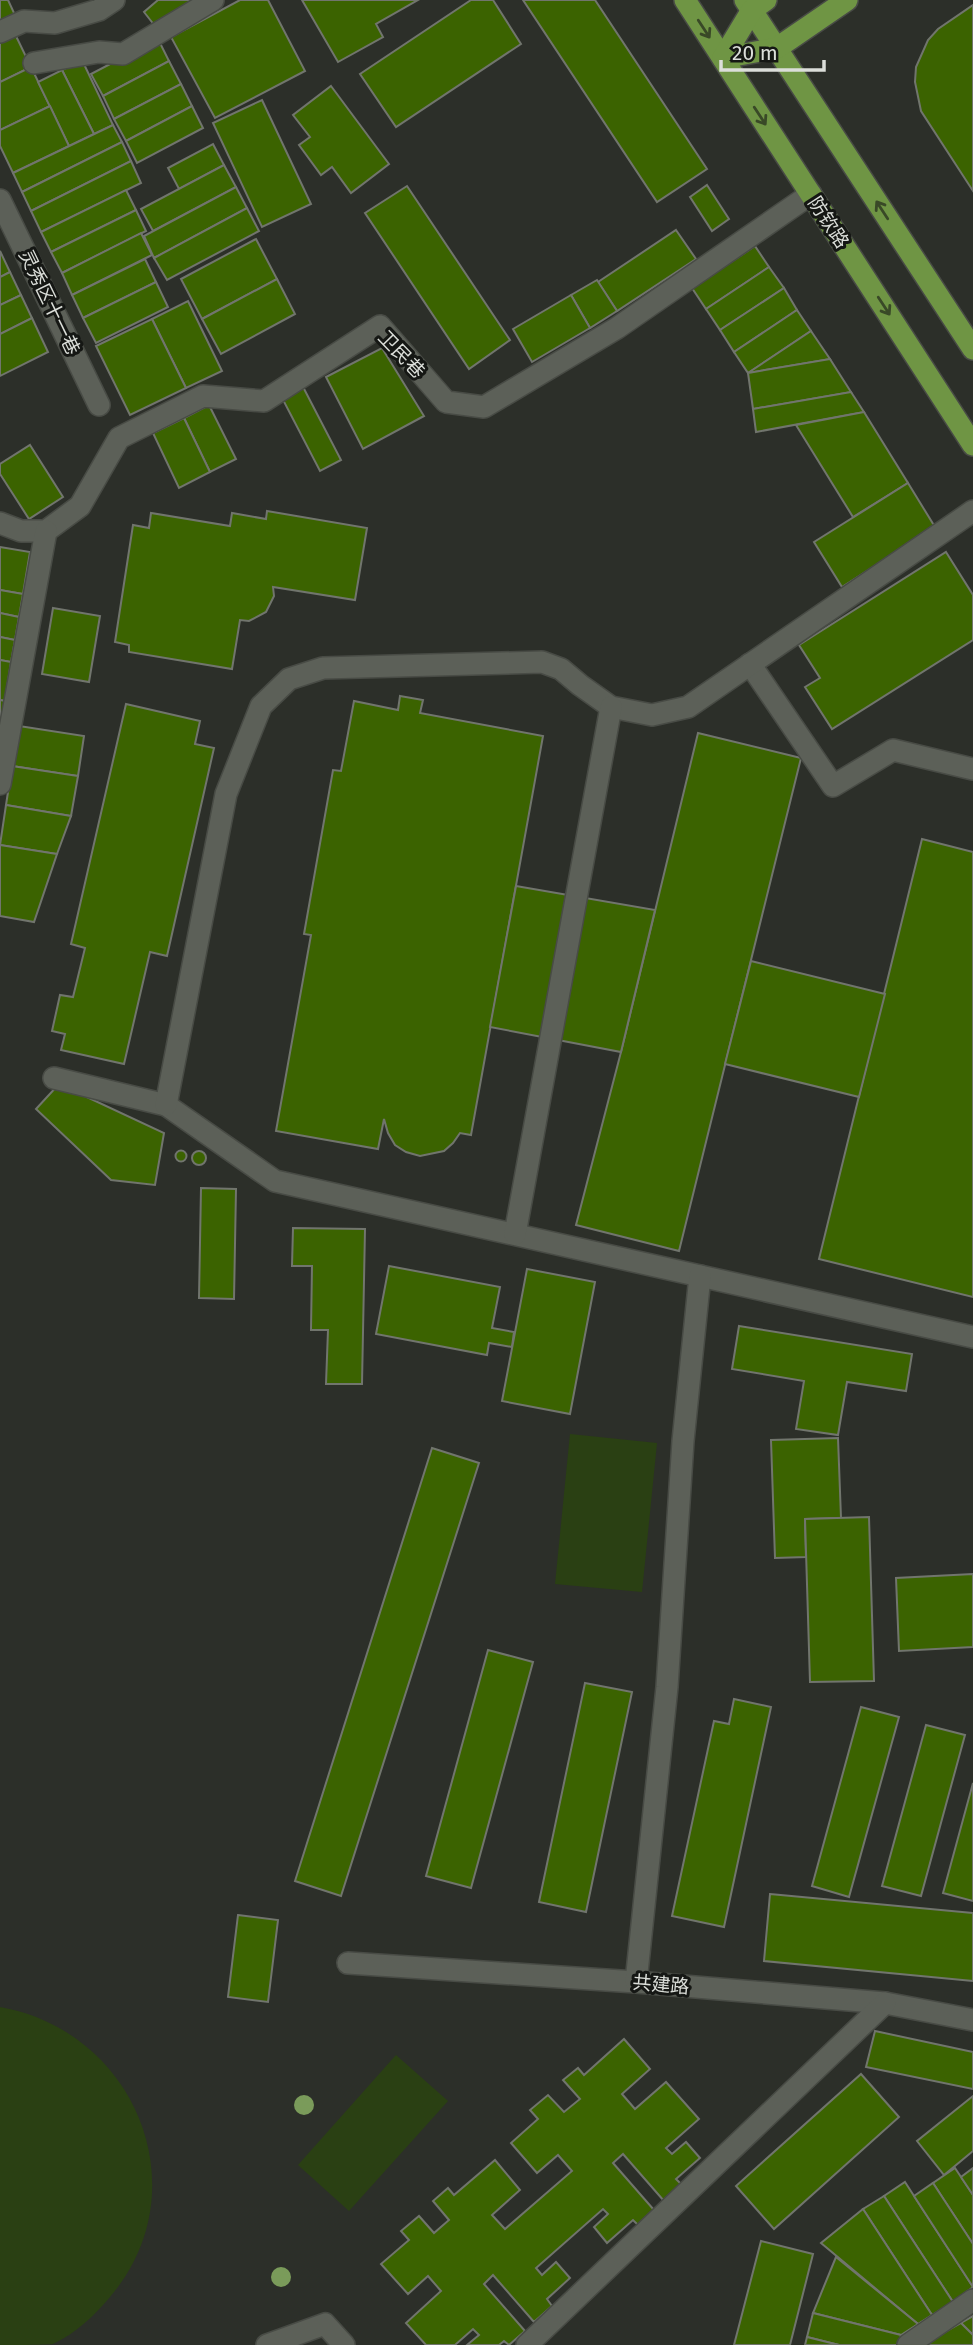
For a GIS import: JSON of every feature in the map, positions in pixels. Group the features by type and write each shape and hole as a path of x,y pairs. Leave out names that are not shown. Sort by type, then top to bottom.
{"main road":[{"name":"防钦路","path":"685,0 973,444"},
{"path":"723,58 778,48 847,0"},
{"path":"723,58 754,3"},
{"path":"754,3 778,48 973,349"}],"street":[{"path":"0,32 24,21 55,23 99,10 114,0"},
{"path":"34,63 99,52 123,54 213,0"},
{"name":"卫民巷","path":"46,531 80,506 119,438 203,396 264,401 380,326 446,402 484,407 617,328 811,194"},
{"name":"灵秀区十一巷","path":"0,200 99,405"},
{"path":"166,1105 226,794 261,706 289,679 323,668 542,662 561,669 611,707 652,715 688,707 973,512"},
{"path":"0,523 21,531 46,531 0,784"},
{"path":"750,664 833,786 893,750 973,769"},
{"path":"515,1234 611,707"},
{"path":"54,1078 166,1105 275,1181 973,1337"},
{"path":"636,1982 667,1687 683,1441 700,1276"},
{"name":"共建路","path":"348,1963 636,1982 885,2003 973,2020"},
{"path":"527,2345 885,2003"},
{"path":"908,2345 973,2300"},
{"path":"267,2345 325,2324 344,2345"}],"green space":[{"path":"570,1434 657,1443 642,1592 555,1584"},
{"path":"0,2007 48,2022 87,2047 119,2081 140,2121 151,2165 150,2210 137,2255 98,2311 53,2344 0,2345"},
{"path":"396,2055 448,2101 349,2211 298,2165"}],"building":[{"path":"0,0 8,0 15,15 0,23"},
{"path":"158,0 197,0 155,26 144,12"},
{"path":"240,0 268,0 305,71 215,118 171,37"},
{"path":"302,0 418,0 376,24 383,37 338,62"},
{"path":"471,0 493,0 521,44 396,127 360,74"},
{"path":"523,0 595,0 707,169 657,202"},
{"path":"973,5 973,191 921,111 915,82 916,67 928,40 938,29"},
{"path":"15,34 31,67 0,82 0,41"},
{"path":"158,39 169,61 103,96 91,74"},
{"path":"82,60 113,125 94,134 62,70"},
{"path":"169,61 181,84 114,119 103,96"},
{"path":"31,67 50,106 0,130 0,82"},
{"path":"62,70 94,134 69,146 38,82"},
{"path":"181,84 192,106 126,141 114,119"},
{"path":"331,86 389,164 351,193 332,167 321,175 299,145 310,137 293,115"},
{"path":"262,100 311,204 262,227 213,123"},
{"path":"50,106 69,146 13,173 0,146 0,130"},
{"path":"192,106 203,128 137,163 126,141"},
{"path":"113,125 122,142 22,192 13,173"},
{"path":"122,142 131,161 31,211 22,192"},
{"path":"213,144 224,165 179,189 168,168"},
{"path":"131,161 141,183 41,232 31,211"},
{"path":"224,165 236,187 153,231 141,209"},
{"path":"707,185 729,219 712,231 690,197"},
{"path":"407,186 510,340 469,369 365,213"},
{"path":"236,187 247,208 154,258 144,236"},
{"path":"126,190 136,210 51,252 41,232"},
{"path":"247,208 259,231 167,280 154,258"},
{"path":"136,210 146,231 62,273 51,252"},
{"path":"676,230 696,259 617,311 598,282"},
{"path":"141,233 152,255 72,295 62,273"},
{"path":"256,239 277,279 202,319 181,279"},
{"path":"755,246 769,267 706,309 692,288"},
{"path":"0,251 10,272 0,277"},
{"path":"145,259 156,282 83,318 72,295"},
{"path":"769,267 784,288 720,330 706,309"},
{"path":"10,272 21,295 0,305 0,277"},
{"path":"277,279 295,314 221,354 202,319"},
{"path":"597,280 617,311 590,328 571,295"},
{"path":"156,282 168,307 96,343 83,318"},
{"path":"784,288 797,310 734,352 720,330"},
{"path":"21,295 32,318 0,334 0,305"},
{"path":"571,295 590,328 532,362 513,329"},
{"path":"188,301 222,371 186,388 152,319"},
{"path":"797,310 811,331 748,373 734,352"},
{"path":"32,318 48,352 0,376 0,334"},
{"path":"152,319 186,388 130,415 96,346"},
{"path":"811,331 830,359 748,373"},
{"path":"382,348 424,416 363,449 326,377"},
{"path":"830,359 851,392 753,409 748,373"},
{"path":"301,383 341,460 320,471 280,394"},
{"path":"851,392 864,412 756,432 753,409"},
{"path":"209,405 236,459 210,472 184,418"},
{"path":"864,412 908,483 853,517 796,425"},
{"path":"184,418 210,472 179,488 153,433"},
{"path":"30,445 63,497 29,519 0,474 0,464"},
{"path":"908,483 935,527 842,587 814,542"},
{"path":"267,511 367,528 355,600 273,587 274,596 266,612 249,621 240,620 232,669 129,652 129,645 115,642 133,525 149,528 151,513 230,526 232,513 266,519"},
{"path":"0,547 30,552 23,594 0,590"},
{"path":"946,552 973,595 973,640 832,729 805,687 820,678 799,645"},
{"path":"0,590 23,594 19,617 0,613"},
{"path":"53,608 100,616 89,682 42,674"},
{"path":"0,613 19,617 15,640 0,637"},
{"path":"0,637 15,640 11,662 0,660"},
{"path":"0,660 11,662 5,701 0,700"},
{"path":"400,696 423,700 420,713 543,736 471,1135 460,1133 444,1151 420,1156 395,1145 384,1119 378,1149 276,1131 311,935 304,934 333,770 341,771 354,701 398,710"},
{"path":"0,700 5,701 1,723 0,723"},
{"path":"126,704 200,721 195,744 214,748 167,956 150,952 124,1064 61,1050 65,1034 52,1031 60,995 73,997 85,948 71,944"},
{"path":"19,726 84,736 78,776 12,766"},
{"path":"698,733 801,758 679,1251 576,1225"},
{"path":"12,766 78,776 71,816 6,805"},
{"path":"6,805 71,816 57,854 0,845"},
{"path":"922,839 973,852 973,1297 819,1259"},
{"path":"0,845 57,854 34,922 0,916"},
{"path":"516,886 655,910 621,1052 490,1027"},
{"path":"751,961 885,994 859,1097 725,1064"},
{"path":"59,1084 164,1133 155,1185 111,1180 36,1109"},
{"path":"181,1150 187,1156 181,1162 175,1156"},
{"path":"196,1151 202,1151 206,1158 202,1165 196,1165 192,1161 192,1155"},
{"path":"201,1188 236,1189 234,1299 199,1298"},
{"path":"293,1228 365,1229 362,1384 326,1384 328,1330 311,1330 312,1266 292,1266"},
{"path":"389,1266 500,1287 492,1328 514,1332 512,1347 489,1343 487,1355 376,1334"},
{"path":"527,1269 595,1282 570,1414 502,1401"},
{"path":"739,1326 912,1354 906,1391 847,1382 838,1435 796,1429 804,1381 732,1369"},
{"path":"838,1438 841,1518 805,1519 806,1557 775,1558 771,1440"},
{"path":"432,1448 479,1463 341,1896 295,1881"},
{"path":"869,1517 874,1681 810,1682 805,1519"},
{"path":"973,1574 973,1647 899,1651 896,1578"},
{"path":"488,1650 533,1662 471,1888 426,1876"},
{"path":"585,1683 632,1692 586,1912 539,1902"},
{"path":"734,1699 771,1707 724,1927 672,1916 714,1721 729,1724"},
{"path":"861,1707 899,1717 849,1897 812,1886"},
{"path":"926,1725 965,1735 921,1896 882,1886"},
{"path":"973,1783 973,1901 943,1893"},
{"path":"770,1894 973,1913 973,1981 764,1961"},
{"path":"238,1915 278,1920 268,2002 228,1997"},
{"path":"875,2031 973,2052 973,2089 866,2067"},
{"path":"624,2039 650,2069 622,2094 635,2109 666,2082 699,2119 666,2148 672,2154 686,2142 700,2158 676,2179 682,2185 664,2201 623,2154 613,2163 654,2210 638,2225 633,2220 607,2243 594,2227 608,2214 603,2209 536,2268 542,2275 556,2262 570,2278 547,2299 552,2306 534,2322 493,2275 484,2284 525,2331 509,2345 504,2341 499,2345 467,2345 479,2335 473,2329 455,2345 426,2345 406,2323 441,2291 428,2276 408,2294 381,2264 409,2240 401,2231 419,2216 434,2233 449,2220 433,2201 448,2188 454,2195 495,2160 520,2190 492,2215 505,2229 572,2171 558,2155 537,2173 511,2143 538,2119 530,2110 548,2095 564,2112 580,2099 563,2080 578,2068 584,2075"},
{"path":"861,2074 899,2117 774,2229 736,2186"},
{"path":"973,2096 973,2151 944,2175 917,2141"},
{"path":"955,2168 973,2195 973,2244 933,2183"},
{"path":"973,2168 973,2195 961,2177"},
{"path":"905,2182 973,2287 953,2302 884,2196"},
{"path":"933,2183 973,2244 973,2287 914,2196"},
{"path":"884,2196 953,2302 932,2315 863,2209"},
{"path":"863,2209 932,2315 918,2324 821,2243"},
{"path":"761,2241 813,2254 790,2345 734,2345"},
{"path":"836,2257 918,2324 901,2335 813,2313"},
{"path":"813,2313 901,2335 899,2345 839,2345 807,2337"},
{"path":"973,2316 973,2335 961,2323"},
{"path":"961,2323 973,2335 973,2345 922,2345"},
{"path":"807,2337 839,2345 805,2345"}]}
